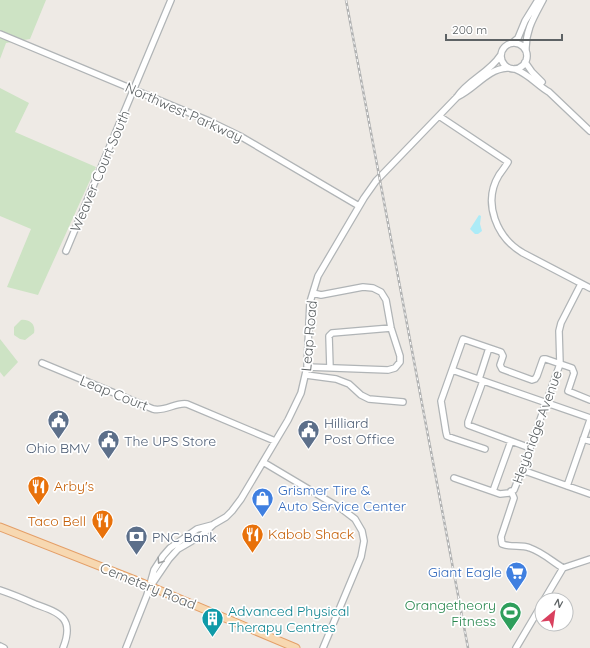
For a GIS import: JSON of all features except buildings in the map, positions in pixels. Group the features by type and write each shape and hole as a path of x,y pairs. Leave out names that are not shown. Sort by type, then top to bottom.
{"main road":[{"name":"Cemetery Road","path":"0,527 150,587 296,648"}],"street":[{"name":"Weaver Court South","path":"66,252 172,0"},
{"path":"538,0 525,21 518,38 504,47 500,56 502,63 507,68 515,69 528,75 549,92 590,131"},
{"path":"515,69 521,67 525,62 527,55 525,44 529,28 543,0"},
{"name":"Northwest Parkway","path":"0,34 205,119 240,136 359,206"},
{"path":"512,43 520,45 526,51"},
{"name":"Leap Road","path":"126,648 150,587 169,559 178,549 202,535 232,511 241,499 296,406 306,375 309,313 312,293 323,267 359,206 372,186 462,90 494,65 500,56"},
{"path":"525,62 532,72 548,88 549,92"},
{"name":"Leap Road","path":"457,97 467,92 494,70 507,68"},
{"path":"439,116 508,162 499,176 493,193 492,202 498,228 508,242 514,248 590,288"},
{"name":"Heybridge Avenue","path":"454,478 506,494 512,491 515,487 560,364 559,331 561,323 581,284"},
{"path":"307,367 388,370 395,368 400,362 400,356 391,328 386,300 381,292 373,288 363,287 321,295 312,293"},
{"path":"330,368 329,336 332,333 391,328"},
{"path":"485,449 447,436 446,432 441,401 464,339 503,353 500,367 502,369 532,380 537,376 543,359 572,368 574,370 568,392 590,400"},
{"path":"490,348 468,425 530,448"},
{"name":"Leap Court","path":"42,363 153,409 164,409 180,403 187,404 275,441"},
{"path":"452,370 546,402 590,419 567,486"},
{"path":"306,375 336,379 349,384 369,399 403,402"},
{"path":"584,439 590,441"},
{"path":"493,491 511,441"},
{"path":"263,462 342,509 355,519 362,531 364,544 361,557 323,648"},
{"path":"522,470 590,494"},
{"path":"512,491 514,498 501,537 502,544 509,547 518,546 530,548 563,568"},
{"path":"549,592 563,568 590,559"},
{"path":"0,590 58,613 66,623 68,631 63,648"},
{"path":"516,648 534,618"},
{"path":"0,646 4,648"}],"green space":[{"path":"0,0 46,0 30,39 6,43 0,59"},
{"path":"0,88 29,103 15,132 96,167 38,295 7,287 31,229 0,216"},
{"path":"21,320 29,321 34,327 34,333 25,340 14,335 14,327"},
{"path":"0,339 18,362 4,377 0,372"}],"water":[{"path":"479,215 481,216 480,224 482,231 475,234 470,229"}],"railway":[{"path":"346,0 468,648"}],"place":[{"name":"Ohio BMV","path":"58,440"},
{"name":"Hilliard Post Office","path":"308,450"},
{"name":"The UPS Store","path":"108,460"},
{"name":"Arby's","path":"38,506"},
{"name":"Grismer Tire & Auto Service Center","path":"262,518"},
{"name":"Taco Bell","path":"102,540"},
{"name":"Kabob Shack","path":"252,554"},
{"name":"PNC Bank","path":"136,556"},
{"name":"Giant Eagle","path":"517,592"},
{"name":"Orangetheory Fitness","path":"511,632"},
{"name":"Advanced Physical Therapy Centres","path":"213,638"}]}
